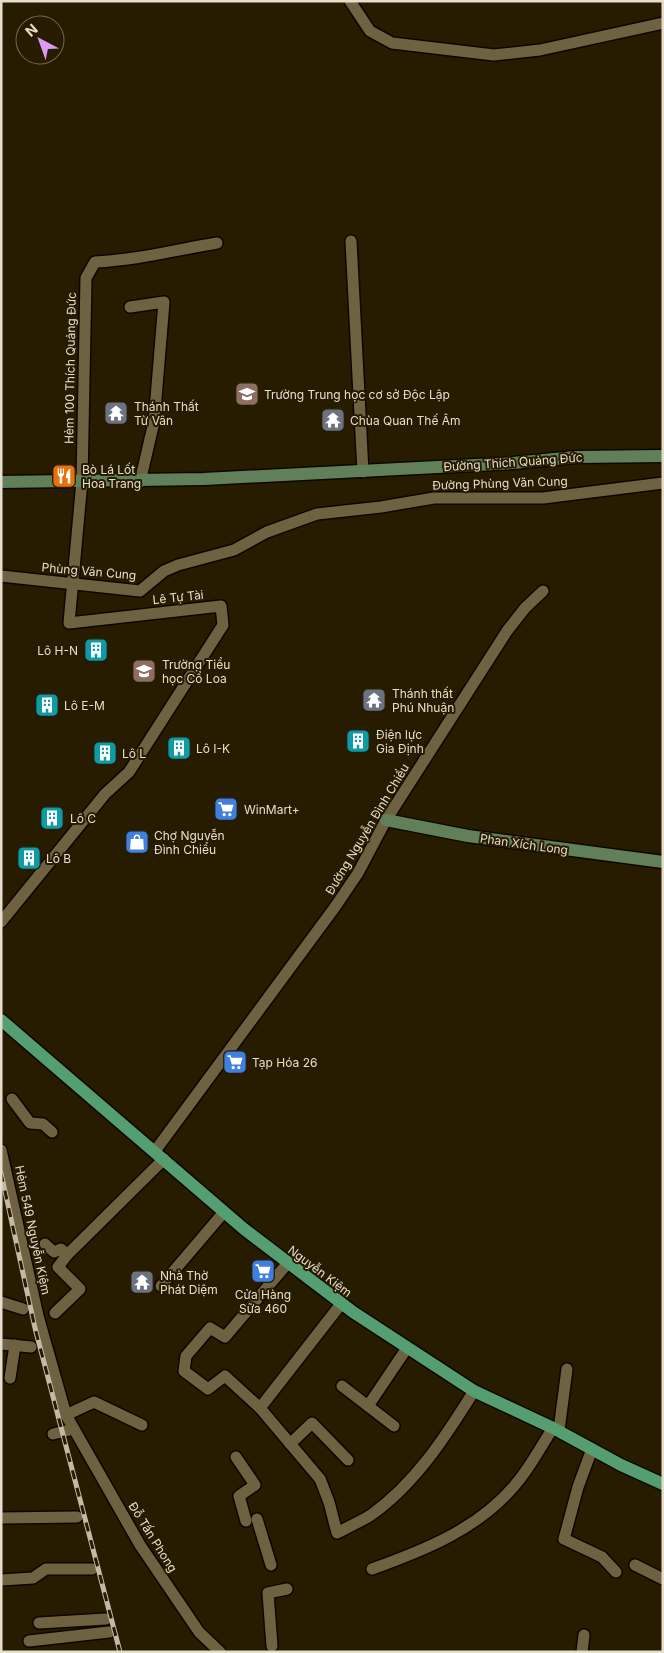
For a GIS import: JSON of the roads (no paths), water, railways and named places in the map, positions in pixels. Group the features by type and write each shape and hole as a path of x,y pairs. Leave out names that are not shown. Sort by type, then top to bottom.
{"main road":[{"name":"Nguyễn Kiệm","path":"1,1020 224,1212 287,1264 341,1304 474,1391 556,1429 621,1465 663,1484"}],"street":[{"path":"350,1 370,31 392,43 494,55 540,50 663,22"},
{"path":"351,241 363,472"},
{"name":"Hẻm 100 Thích Quảng Đức","path":"82,481 86,278 90,270 95,262 131,260 161,252 217,243"},
{"path":"1,482 140,482 154,422 164,302 130,306"},
{"name":"Đường Thích Quảng Đức","path":"140,482 336,474 465,464 513,463 575,456 663,456"},
{"name":"Lê Tự Tài","path":"1,922 105,794 129,772 223,625 221,606 69,623 82,481"},
{"name":"Đường Phùng Văn Cung","path":"337,512 434,498 543,498 663,483"},
{"name":"Phùng Văn Cung","path":"1,576 140,591 164,571 178,565 234,550 266,532 317,514 337,512"},
{"name":"Đường Nguyễn Đình Chiểu","path":"67,1255 159,1155 358,873 386,820 506,631 525,608 543,591"},
{"name":"Phan Xích Long","path":"386,820 468,836 663,862"},
{"path":"12,1100 30,1124 43,1124 52,1132"},
{"name":"Hẻm 549 Nguyễn Kiệm","path":"1,1150 38,1316"},
{"path":"161,1286 224,1212"},
{"path":"45,1244 54,1252 61,1249 67,1255 58,1267 80,1289 55,1313"},
{"path":"287,1264 225,1337 210,1328 186,1356 184,1371 208,1389 226,1376 260,1408 320,1479 329,1502 336,1533 371,1515 402,1487 439,1447 474,1391"},
{"path":"1,1302 23,1309"},
{"path":"260,1408 341,1304"},
{"name":"Đỗ Tấn Phong","path":"38,1316 66,1415 140,1545 199,1632 220,1652"},
{"path":"1,1344 31,1347"},
{"path":"10,1378 15,1345"},
{"path":"368,1406 407,1348"},
{"path":"372,1569 415,1554 455,1534 496,1505 516,1484 556,1429 567,1369"},
{"path":"342,1386 394,1426"},
{"path":"66,1415 94,1402 142,1425"},
{"path":"290,1444 312,1424 348,1460"},
{"path":"53,1434 74,1429"},
{"path":"592,1449 578,1487 564,1539 602,1557 616,1572"},
{"path":"236,1457 255,1485 238,1496 271,1565"},
{"path":"1,1518 76,1516"},
{"path":"635,1566 663,1579"},
{"path":"1,1580 33,1578 46,1569 92,1568"},
{"path":"272,1646 268,1593 287,1589"},
{"path":"39,1623 106,1619"},
{"path":"29,1641 109,1632"},
{"path":"582,1652 584,1634"}],"railway":[{"path":"1,1173 35,1328 120,1652"}],"place":[{"name":"Trường Trung học cơ sở Độc Lập","path":"247,394"},
{"name":"Thánh Thất Từ Vân","path":"116,413"},
{"name":"Chùa Quan Thế Âm","path":"333,420"},
{"name":"Bò Lá Lốt Hoa Trang","path":"64,476"},
{"name":"Lô H-N","path":"96,650"},
{"name":"Trường Tiểu học Cổ Loa","path":"144,671"},
{"name":"Thánh thất Phú Nhuận","path":"374,700"},
{"name":"Lô E-M","path":"47,705"},
{"name":"Điện lực Gia Định","path":"358,741"},
{"name":"Lô I-K","path":"179,748"},
{"name":"Lô L","path":"105,753"},
{"name":"WinMart+","path":"226,809"},
{"name":"Lô C","path":"52,818"},
{"name":"Chợ Nguyễn Đình Chiểu","path":"137,842"},
{"name":"Lô B","path":"29,858"},
{"name":"Tạp Hóa 26","path":"235,1062"},
{"name":"Cửa Hàng Sữa 460","path":"263,1271"},
{"name":"Nhà Thờ Phát Diệm","path":"142,1282"}]}
